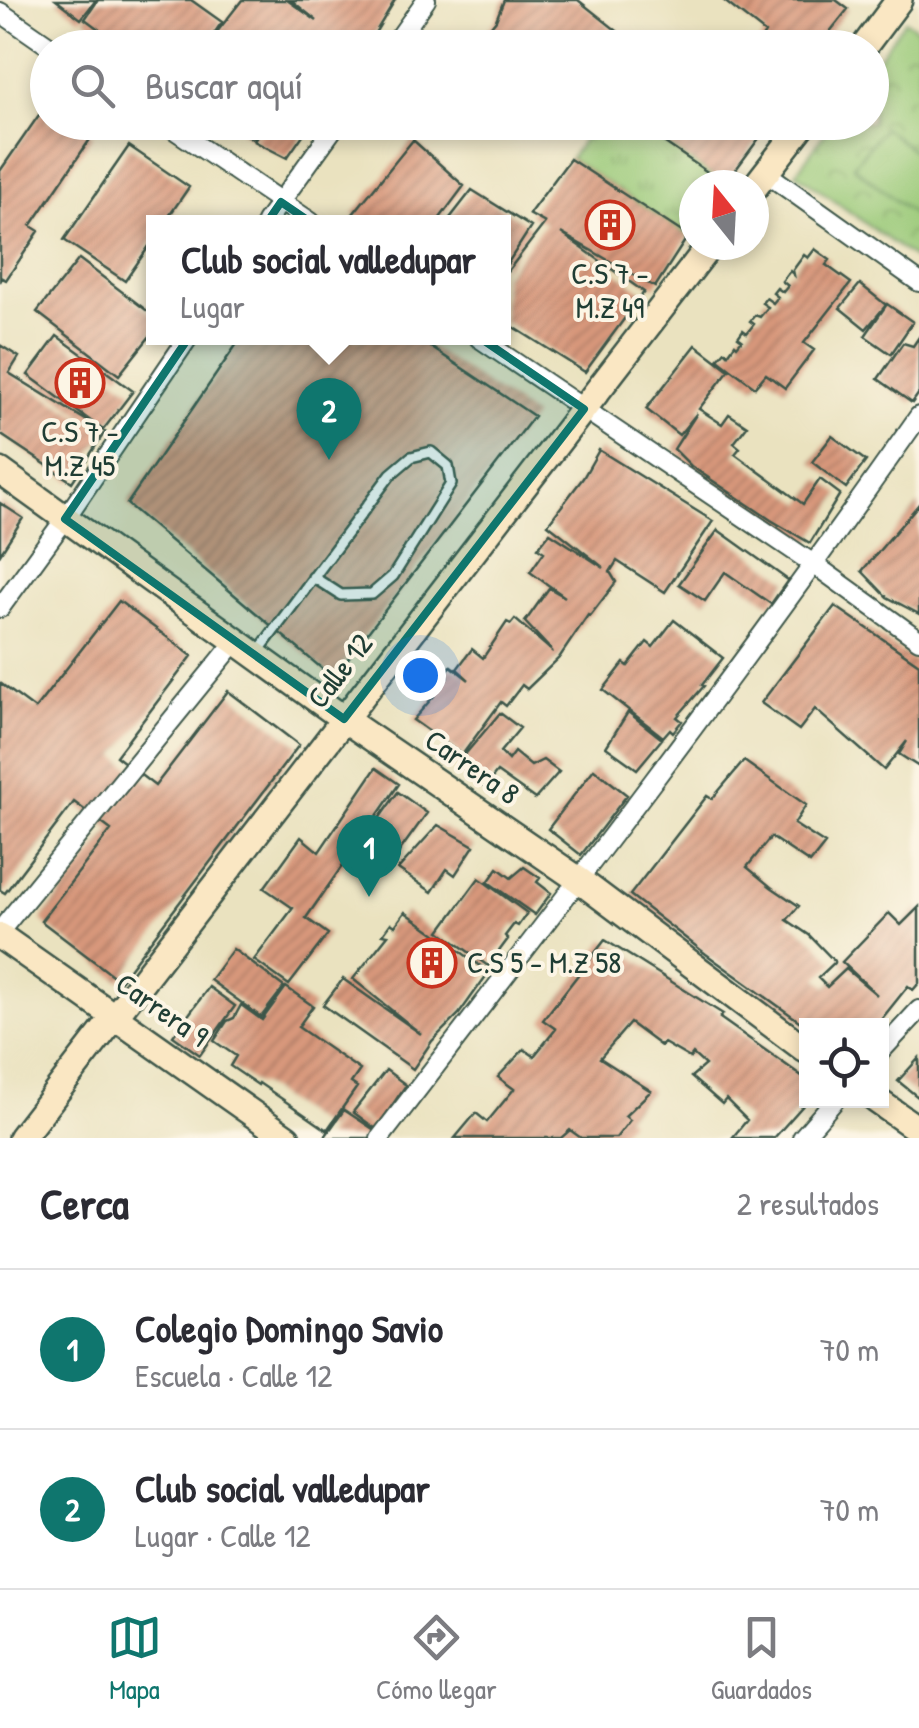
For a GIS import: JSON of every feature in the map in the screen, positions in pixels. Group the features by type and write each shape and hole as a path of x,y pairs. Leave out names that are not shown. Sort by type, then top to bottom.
{"street":[{"path":"405,30 426,0"},
{"path":"877,30 900,0"},
{"path":"909,0 919,7"},
{"path":"0,12 30,33"},
{"path":"190,140 300,215"},
{"path":"271,215 325,140"},
{"path":"768,170 791,140"},
{"path":"769,187 919,282"},
{"name":"Calle 12","path":"21,1138 698,260"},
{"path":"0,608 183,345"},
{"path":"489,345 919,640"},
{"path":"380,1138 815,565 919,416"},
{"name":"Carrera 8","path":"0,471 344,718 579,880 799,1045"},
{"path":"0,933 246,648"},
{"name":"Carrera 9","path":"0,933 287,1138"},
{"path":"889,1042 919,1010"},
{"path":"802,1138 828,1108"},
{"path":"887,1108 919,1130"}],"lane":[{"path":"246,648 313,577 391,474 411,457 430,452 448,466 451,484 393,576 372,594 341,595 313,577"}],"highlighted area":[{"path":"281,202 584,409 344,719 65,519"}],"green space":[{"path":"905,20 919,30 919,262 796,173 820,140 889,140 889,43"},
{"path":"889,132 919,155 919,219 853,166 874,140 889,140"},
{"path":"583,140 659,140 704,170 679,170 679,230 570,159"}],"building":[{"path":"56,0 96,0 81,19"},
{"path":"98,0 191,0 222,22 216,30 100,30 85,19"},
{"path":"242,0 287,0 317,21 291,0 395,0 377,30 219,30"},
{"path":"504,0 578,0 616,30 488,30"},
{"path":"723,0 836,0 848,9 831,30 761,30"},
{"path":"30,128 30,140 90,140 31,226 39,231 6,280 2,278 0,282 0,171"},
{"path":"255,140 300,140 287,158"},
{"path":"413,140 464,186 442,215 353,214"},
{"path":"661,140 758,140 735,170 705,170"},
{"path":"129,146 189,187 170,215 146,215 146,251 125,281 64,240"},
{"path":"570,159 679,230 679,250 655,287 561,233 644,292 585,372 511,325 511,267 545,223 529,214"},
{"path":"472,190 531,227 511,258 511,215 452,215"},
{"path":"815,249 830,260 826,265 851,283 804,343 814,350 785,388 766,374 755,387 718,359 737,346 743,330 747,333 754,324 750,321 768,307 762,303 766,298 773,303 778,297 773,293 777,288 783,292 788,286 782,281 790,271 794,275 793,270 804,255 808,258"},
{"path":"79,259 146,310 146,341 119,375 37,312"},
{"path":"860,284 886,305 866,329 840,308"},
{"path":"887,304 913,322 891,354 865,336"},
{"name":"C.S 7 - M.Z 45","path":"57,336 133,391 103,430 28,375"},
{"path":"919,337 919,393 912,403 878,379 903,343 913,346"},
{"path":"0,345 19,357 9,373 105,432 72,482 0,434"},
{"path":"236,345 428,345 534,416 333,678 127,504"},
{"path":"696,345 729,370 699,409 722,424 729,414 747,426 734,443 740,448 735,454 803,504 820,479 840,494 810,543 691,466 674,449 697,413 679,435 646,409"},
{"path":"832,436 866,461 846,488 812,462"},
{"path":"599,450 713,521 665,592 617,561 610,572 616,582 559,658 527,689 522,685 506,706 501,702 462,755 413,720 434,696 431,694 448,676 445,674 451,666 469,680 457,669 472,649 483,658 507,622 511,624 515,619 553,652 525,622 549,588 565,597 530,572 544,552 538,548 550,533 604,568 548,524"},
{"path":"0,503 23,518 0,554"},
{"path":"919,504 919,614 887,597 862,571"},
{"path":"718,530 788,580 771,604 725,572 705,601 679,584"},
{"path":"119,601 192,656 116,756 155,786 228,691 299,745 120,981 41,921 111,830 74,802 5,893 0,890 0,683 35,709"},
{"path":"835,606 919,664 919,767 899,754 907,741 884,770 815,709 799,730 761,703"},
{"path":"674,620 723,658 677,717 682,721 663,737 603,690 647,642 653,647"},
{"path":"628,712 662,739 637,769 606,747"},
{"path":"500,713 520,728 500,752 508,760 514,752 531,766 543,760 559,772 535,799 497,772 485,787 457,764"},
{"path":"744,761 806,805 794,824 825,844 810,863 771,837 747,867 799,906 787,920 809,935 835,962 818,978 827,987 846,969 877,995 842,962 889,913 901,925 919,907 919,983 913,990 908,986 882,1018 799,1021 630,895 707,796 712,799"},
{"path":"376,768 399,784 306,918 328,934 289,985 254,960 293,908 264,888 301,837 319,852"},
{"path":"594,769 627,795 581,855 548,829"},
{"path":"398,792 427,813 391,863 363,841"},
{"path":"438,825 474,846 455,875 447,869 432,892 398,869"},
{"path":"524,867 540,878 537,882 551,893 535,915 488,882 498,868 511,878"},
{"path":"479,878 527,913 505,936 508,939 488,966 440,931"},
{"path":"405,912 489,972 413,1069 323,1005 343,979 421,1034 353,979 388,935 383,934 391,923 395,926"},
{"path":"605,940 723,1014 720,1018 799,1074 801,1108 774,1138 732,1138 747,1120 726,1099 722,1104 691,1077 705,1065 693,1054 690,1058 664,1043 661,1046 630,1023 600,1058 651,1091 625,1116 630,1120 616,1138 581,1138 570,1130 561,1138 455,1138 476,1113 487,1122 514,1089 498,1077 524,1049 534,1056 556,1029 543,1020"},
{"path":"233,949 284,987 261,1017 210,980"},
{"path":"209,987 235,1006 200,1055 173,1036"},
{"path":"286,987 313,1006 298,1027 360,1070 351,1083 357,1087 327,1130 230,1066 236,1056 214,1041 241,1005 262,1020"},
{"path":"919,1058 919,1098 898,1081"},
{"path":"386,1070 406,1085 376,1129 353,1112"},
{"path":"344,1110 376,1131 371,1138 324,1138"}],"place":[{"name":"C.S 7 - M.Z 49","path":"610,225"},
{"name":"C.S 7 - M.Z 45","path":"80,383"},
{"name":"Club social valledupar","path":"329,460"},
{"name":"Colegio Domingo Savio","path":"369,897"},
{"name":"C.S 5 - M.Z 58","path":"432,963"}]}
